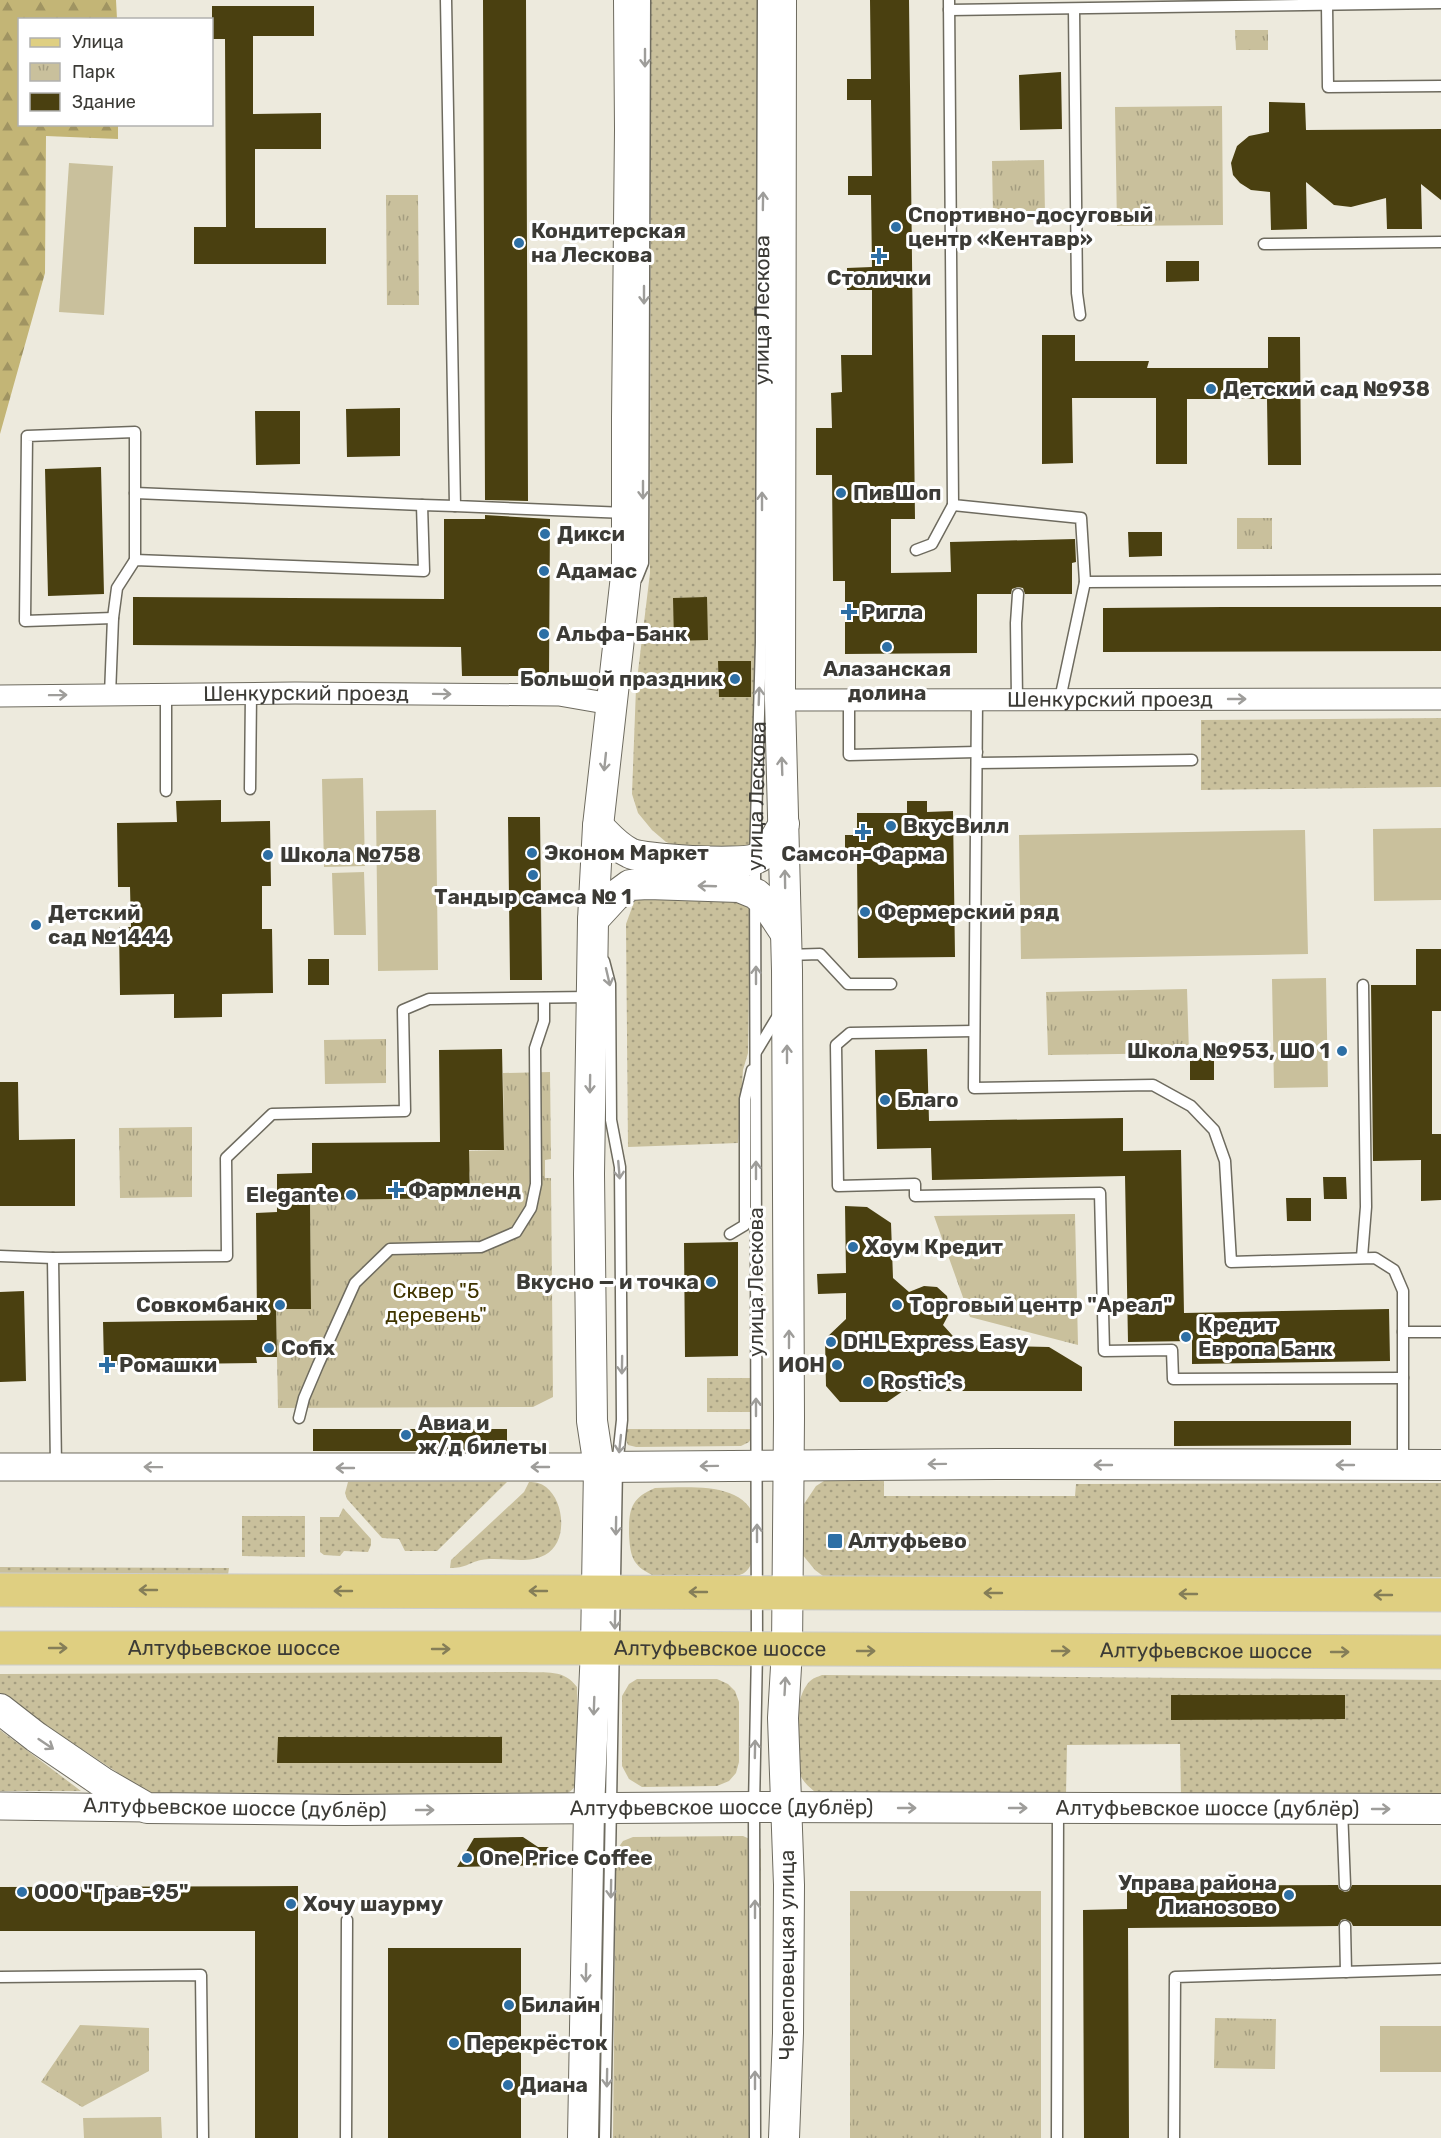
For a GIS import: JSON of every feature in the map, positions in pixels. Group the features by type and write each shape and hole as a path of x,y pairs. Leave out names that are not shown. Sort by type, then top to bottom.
{"main road":[{"path":"583,2138 601,1809 608,1467 592,1421 589,1174 592,920 598,826 627,567 629,0"},
{"name":"улица Лескова","path":"771,1592 789,1465 787,944 780,700 781,0"},
{"path":"598,826 618,846 631,854 649,858 740,861 755,860 767,851 784,824"},
{"path":"592,920 615,896 630,885 739,887 756,894 765,902 787,944"},
{"path":"608,1467 1441,1465"},
{"path":"0,1590 1441,1595"},
{"name":"Череповецкая улица","path":"771,1592 772,1650 783,1718 789,1885 788,2033 784,2138"},
{"name":"Алтуфьевское шоссе","path":"0,1648 1441,1652"},
{"path":"0,1708 36,1737 102,1782 147,1808"},
{"name":"Алтуфьевское шоссе (дублёр)","path":"147,1808 345,1810 1441,1809"}],"street":[{"name":"Шенкурский проезд","path":"0,696 251,693 559,695 611,704"},
{"name":"Шенкурский проезд","path":"780,700 1441,699"},
{"path":"0,1467 608,1467"},
{"name":"Алтуфьевское шоссе (дублёр)","path":"0,1806 147,1808"}],"lane":[{"path":"446,0 455,506"},
{"path":"622,616 643,563 645,0"},
{"name":"улица Лескова","path":"763,0 761,642 755,860 757,1466 771,1592"},
{"path":"916,550 932,544 953,505 949,5 1074,9 1441,3"},
{"path":"1327,5 1328,87 1441,86"},
{"path":"1074,9 1077,293 1080,315"},
{"path":"1264,244 1441,242"},
{"path":"110,695 113,618 117,588 135,560 135,432 27,436 26,621 113,618"},
{"path":"135,492 627,513"},
{"path":"135,560 424,570 422,505"},
{"path":"953,505 1081,518 1085,582 1060,699"},
{"path":"1085,582 1441,580"},
{"path":"1017,699 1018,594"},
{"path":"250,789 251,693"},
{"path":"166,694 166,791"},
{"path":"849,699 849,755 1192,760"},
{"path":"977,699 974,1088 1153,1085 1191,1106 1214,1130 1225,1161 1231,1262 1362,1257 1375,1258 1394,1270 1403,1291 1403,1465"},
{"path":"592,920 610,984 611,1120 620,1167 622,1420 608,1467"},
{"path":"787,944 820,954 848,984 891,984"},
{"path":"1362,1257 1366,1207 1363,985"},
{"path":"0,1256 53,1258 227,1256 226,1158 272,1114 405,1111 403,1011 429,999 591,997"},
{"path":"299,1418 318,1365 355,1283 390,1249 482,1247 516,1232 531,1208 536,1184 535,1048 544,1021 544,998"},
{"path":"730,1234 745,1225 745,1099 756,1052 787,1001"},
{"path":"974,1031 850,1033 836,1045 838,1186 915,1184 915,1196 1100,1193 1104,1351 1172,1350 1173,1379 1403,1378"},
{"path":"53,1258 56,1466"},
{"path":"1403,1332 1441,1332"},
{"name":"Череповецкая улица","path":"755,2138 754,1808 772,1650"},
{"path":"1057,2138 1058,1808"},
{"path":"601,1809 605,2138"},
{"path":"1342,1809 1345,1885"},
{"path":"346,1920 346,2138"},
{"path":"1345,1926 1346,1972"},
{"path":"1174,2138 1175,1977 1441,1969"},
{"path":"0,1977 201,1975 203,2138"}],"green space":[{"path":"0,0 116,0 117,18 18,18 18,126 118,126 118,139 46,136 45,273 0,434"},
{"path":"651,0 761,0 760,831 750,849 681,848 666,842 638,813 632,794 636,688 650,573"},
{"path":"1235,30 1268,30 1268,50 1236,50"},
{"path":"1222,106 1223,225 1117,226 1115,107"},
{"path":"1044,160 1045,214 993,215 992,161"},
{"path":"69,163 113,166 104,315 59,312"},
{"path":"386,195 418,195 419,305 387,305"},
{"path":"1237,518 1272,518 1272,549 1237,549"},
{"path":"1441,718 1441,787 1201,790 1201,720"},
{"path":"363,778 365,866 324,867 322,779"},
{"path":"436,810 438,970 378,971 376,811"},
{"path":"1441,828 1441,900 1374,901 1373,829"},
{"path":"1305,830 1308,954 1021,959 1019,835"},
{"path":"364,872 366,935 334,935 332,873"},
{"path":"645,893 742,900 750,911 748,1053 743,1070 738,1143 628,1147 626,924 634,902"},
{"path":"1326,978 1328,1087 1274,1088 1272,979"},
{"path":"1187,989 1189,1053 1048,1055 1046,992"},
{"path":"386,1039 386,1083 325,1084 324,1040"},
{"name":"Сквер \"5 деревень\"","path":"550,1072 551,1159 545,1160 545,1178 551,1178 553,1397 533,1407 278,1408 276,1309 311,1308 310,1200 470,1197 470,1174 463,1151 504,1150 503,1073"},
{"path":"192,1127 192,1197 120,1198 119,1128"},
{"path":"1075,1214 1078,1345 970,1317 934,1216"},
{"path":"707,1378 751,1378 757,1412 707,1412"},
{"path":"622,1429 756,1429 749,1442 741,1446 636,1447 628,1445"},
{"path":"824,1481 884,1481 884,1496 1075,1496 1076,1484 1441,1483 1441,1577 823,1576 801,1553 802,1507 816,1486"},
{"path":"348,1482 507,1482 437,1551 405,1551 399,1539 382,1538 347,1499 345,1493"},
{"path":"529,1482 546,1487 557,1502 561,1522 560,1532 558,1541 552,1549 538,1558 489,1559 450,1568 451,1560 524,1492"},
{"path":"655,1488 713,1489 740,1499 750,1508 755,1521 753,1558 748,1570 728,1577 657,1577 638,1565 630,1549 631,1511 636,1500"},
{"path":"343,1508 371,1539 371,1545 368,1552 344,1551 340,1556 324,1555 320,1552 320,1517 339,1517"},
{"path":"242,1516 305,1516 305,1557 242,1556"},
{"path":"0,1567 229,1568 228,1575 0,1574"},
{"path":"547,1672 560,1675 572,1681 577,1687 579,1774 574,1788 561,1796 150,1794 0,1695 0,1674"},
{"path":"822,1675 1441,1680 1441,1797 1181,1796 1180,1744 1067,1745 1066,1796 815,1792 800,1774 795,1740 797,1713 804,1690 811,1681"},
{"path":"637,1679 717,1679 728,1684 735,1691 739,1702 739,1762 736,1773 729,1781 717,1786 642,1787 629,1779 622,1766 622,1696 629,1684"},
{"path":"0,1730 81,1791 0,1791"},
{"path":"743,1836 752,1840 761,1849 759,2138 613,2138 616,1851 623,1841 633,1837"},
{"path":"850,1891 1041,1891 1041,2138 850,2138"},
{"path":"1215,2018 1276,2019 1275,2069 1214,2068"},
{"path":"80,2025 149,2028 149,2071 82,2107 41,2082"},
{"path":"1380,2026 1441,2026 1441,2072 1380,2072"},
{"path":"161,2117 162,2138 84,2138 83,2118"}],"building":[{"path":"483,0 526,0 528,501 485,500"},
{"path":"870,0 909,0 915,519 891,519 891,573 951,572 950,542 1075,539 1076,562 1072,563 1072,594 1025,594 1023,588 1018,587 1012,589 1011,594 977,594 977,653 845,654 845,581 833,581 832,475 816,475 816,428 832,428 831,393 842,392 841,355 872,355 872,290 847,290 847,268 872,267 871,195 848,195 848,176 872,176 871,100 847,100 847,79 871,79"},
{"path":"212,6 314,6 314,36 253,36 253,114 321,113 321,149 255,149 255,228 326,228 326,264 194,264 194,227 226,227 225,39 213,39"},
{"path":"1061,72 1062,129 1020,130 1019,75"},
{"path":"1269,102 1305,103 1306,130 1441,129 1441,200 1421,184 1422,229 1387,229 1386,198 1351,207 1334,205 1306,182 1307,229 1271,230 1270,192 1251,190 1240,183 1233,175 1231,163 1237,146 1249,136 1269,132"},
{"path":"1166,261 1199,261 1199,281 1166,282"},
{"path":"1042,335 1075,335 1075,361 1149,361 1147,368 1268,368 1268,337 1300,337 1301,465 1268,465 1267,399 1187,399 1187,464 1156,464 1156,398 1072,398 1073,463 1042,464"},
{"path":"400,408 400,456 347,457 346,409"},
{"path":"255,411 300,411 300,464 256,465"},
{"path":"101,467 104,594 48,596 45,469"},
{"path":"485,515 550,519 549,676 462,676 461,647 133,645 133,597 444,599 444,519 485,519"},
{"path":"1128,532 1162,532 1162,556 1129,557"},
{"path":"707,597 708,640 674,641 673,598"},
{"path":"1441,607 1441,651 1103,652 1103,608"},
{"name":"Большой праздник","path":"718,661 751,661 751,697 719,697"},
{"path":"221,800 221,822 270,821 271,886 262,886 262,929 272,929 273,993 222,994 222,1017 174,1018 174,994 120,995 119,927 131,927 130,887 118,887 117,823 177,822 176,801"},
{"path":"907,801 927,801 927,812 953,811 955,957 858,958 857,859 845,859 845,835 857,835 857,813 907,813"},
{"path":"508,817 540,817 542,980 510,980"},
{"path":"1416,949 1441,949 1441,1011 1432,1011 1432,1134 1441,1134 1441,1200 1421,1201 1421,1160 1373,1161 1371,985 1416,985"},
{"path":"308,959 329,959 329,985 308,985"},
{"path":"502,1049 504,1150 469,1150 470,1198 310,1200 311,1309 276,1309 277,1357 256,1357 257,1363 104,1365 103,1322 257,1320 256,1213 277,1212 277,1174 312,1173 312,1143 440,1142 439,1050"},
{"path":"927,1049 929,1121 1123,1118 1123,1151 1181,1150 1184,1313 1389,1309 1390,1361 1192,1364 1192,1341 1128,1342 1125,1176 932,1180 931,1148 877,1149 875,1050"},
{"path":"1190,1058 1214,1058 1214,1080 1190,1080"},
{"path":"0,1082 18,1082 19,1140 75,1139 75,1206 0,1206"},
{"path":"1323,1177 1346,1177 1347,1199 1324,1199"},
{"path":"1286,1198 1311,1198 1311,1221 1287,1221"},
{"name":"Торговый центр \"Ареал\"","path":"845,1206 867,1207 891,1223 893,1278 909,1292 924,1286 937,1287 947,1296 950,1312 943,1325 961,1345 1049,1347 1082,1367 1082,1391 903,1391 887,1402 840,1402 826,1386 825,1339 846,1319 846,1293 818,1294 817,1274 846,1273"},
{"name":"Вкусно — и точка","path":"738,1242 738,1356 685,1357 684,1243"},
{"path":"24,1291 26,1381 0,1382 0,1292"},
{"path":"1174,1421 1351,1421 1351,1445 1174,1446"},
{"path":"313,1429 507,1429 507,1451 313,1451"},
{"path":"1171,1695 1345,1695 1345,1719 1171,1720"},
{"path":"278,1737 502,1737 502,1763 277,1763"},
{"path":"523,1837 538,1847 549,1847 549,1865 457,1867 474,1838"},
{"path":"1338,1885 1339,1889 1345,1892 1349,1891 1352,1885 1441,1885 1441,1926 1353,1926 1345,1919 1341,1920 1338,1926 1128,1928 1129,2138 1084,2138 1083,1910 1127,1909 1127,1886"},
{"path":"298,1886 298,2138 255,2138 255,1931 0,1931 0,1887"},
{"name":"Перекрёсток","path":"388,1948 521,1948 521,2138 388,2138"}],"place":[{"name":"Спортивно-досуговый центр «Кентавр»","path":"896,227"},
{"name":"Кондитерская на Лескова","path":"519,243"},
{"name":"Столички","path":"879,256"},
{"name":"Детский сад №938","path":"1211,389"},
{"name":"ПивШоп","path":"841,493"},
{"name":"Дикси","path":"545,534"},
{"name":"Адамас","path":"544,571"},
{"name":"Ригла","path":"849,612"},
{"name":"Альфа-Банк","path":"544,634"},
{"name":"Алазанская долина","path":"887,647"},
{"name":"Большой праздник","path":"735,679"},
{"name":"ВкусВилл","path":"891,826"},
{"name":"Самсон-Фарма","path":"863,832"},
{"name":"Эконом Маркет","path":"532,853"},
{"name":"Школа №758","path":"268,855"},
{"name":"Тандыр самса № 1","path":"533,875"},
{"name":"Фермерский ряд","path":"865,912"},
{"name":"Детский сад №1444","path":"36,925"},
{"name":"Школа №953, ШО 1","path":"1342,1051"},
{"name":"Благо","path":"885,1100"},
{"name":"Фармленд","path":"396,1190"},
{"name":"Elegante","path":"351,1195"},
{"name":"Хоум Кредит","path":"853,1247"},
{"name":"Вкусно — и точка","path":"711,1282"},
{"name":"Совкомбанк","path":"280,1305"},
{"name":"Торговый центр \"Ареал\"","path":"897,1305"},
{"name":"Кредит Европа Банк","path":"1186,1337"},
{"name":"DHL Express Easy","path":"831,1342"},
{"name":"Cofix","path":"269,1348"},
{"name":"Ромашки","path":"107,1365"},
{"name":"ИОН","path":"837,1365"},
{"name":"Rostic's","path":"868,1382"},
{"name":"Авиа и ж/д билеты","path":"406,1435"},
{"name":"Алтуфьево","path":"835,1541"},
{"name":"One Price Coffee","path":"467,1858"},
{"name":"ООО \"Грав-95\"","path":"22,1892"},
{"name":"Управа района Лианозово","path":"1289,1895"},
{"name":"Хочу шаурму","path":"291,1904"},
{"name":"Билайн","path":"509,2005"},
{"name":"Перекрёсток","path":"454,2043"},
{"name":"Диана","path":"508,2085"}]}
